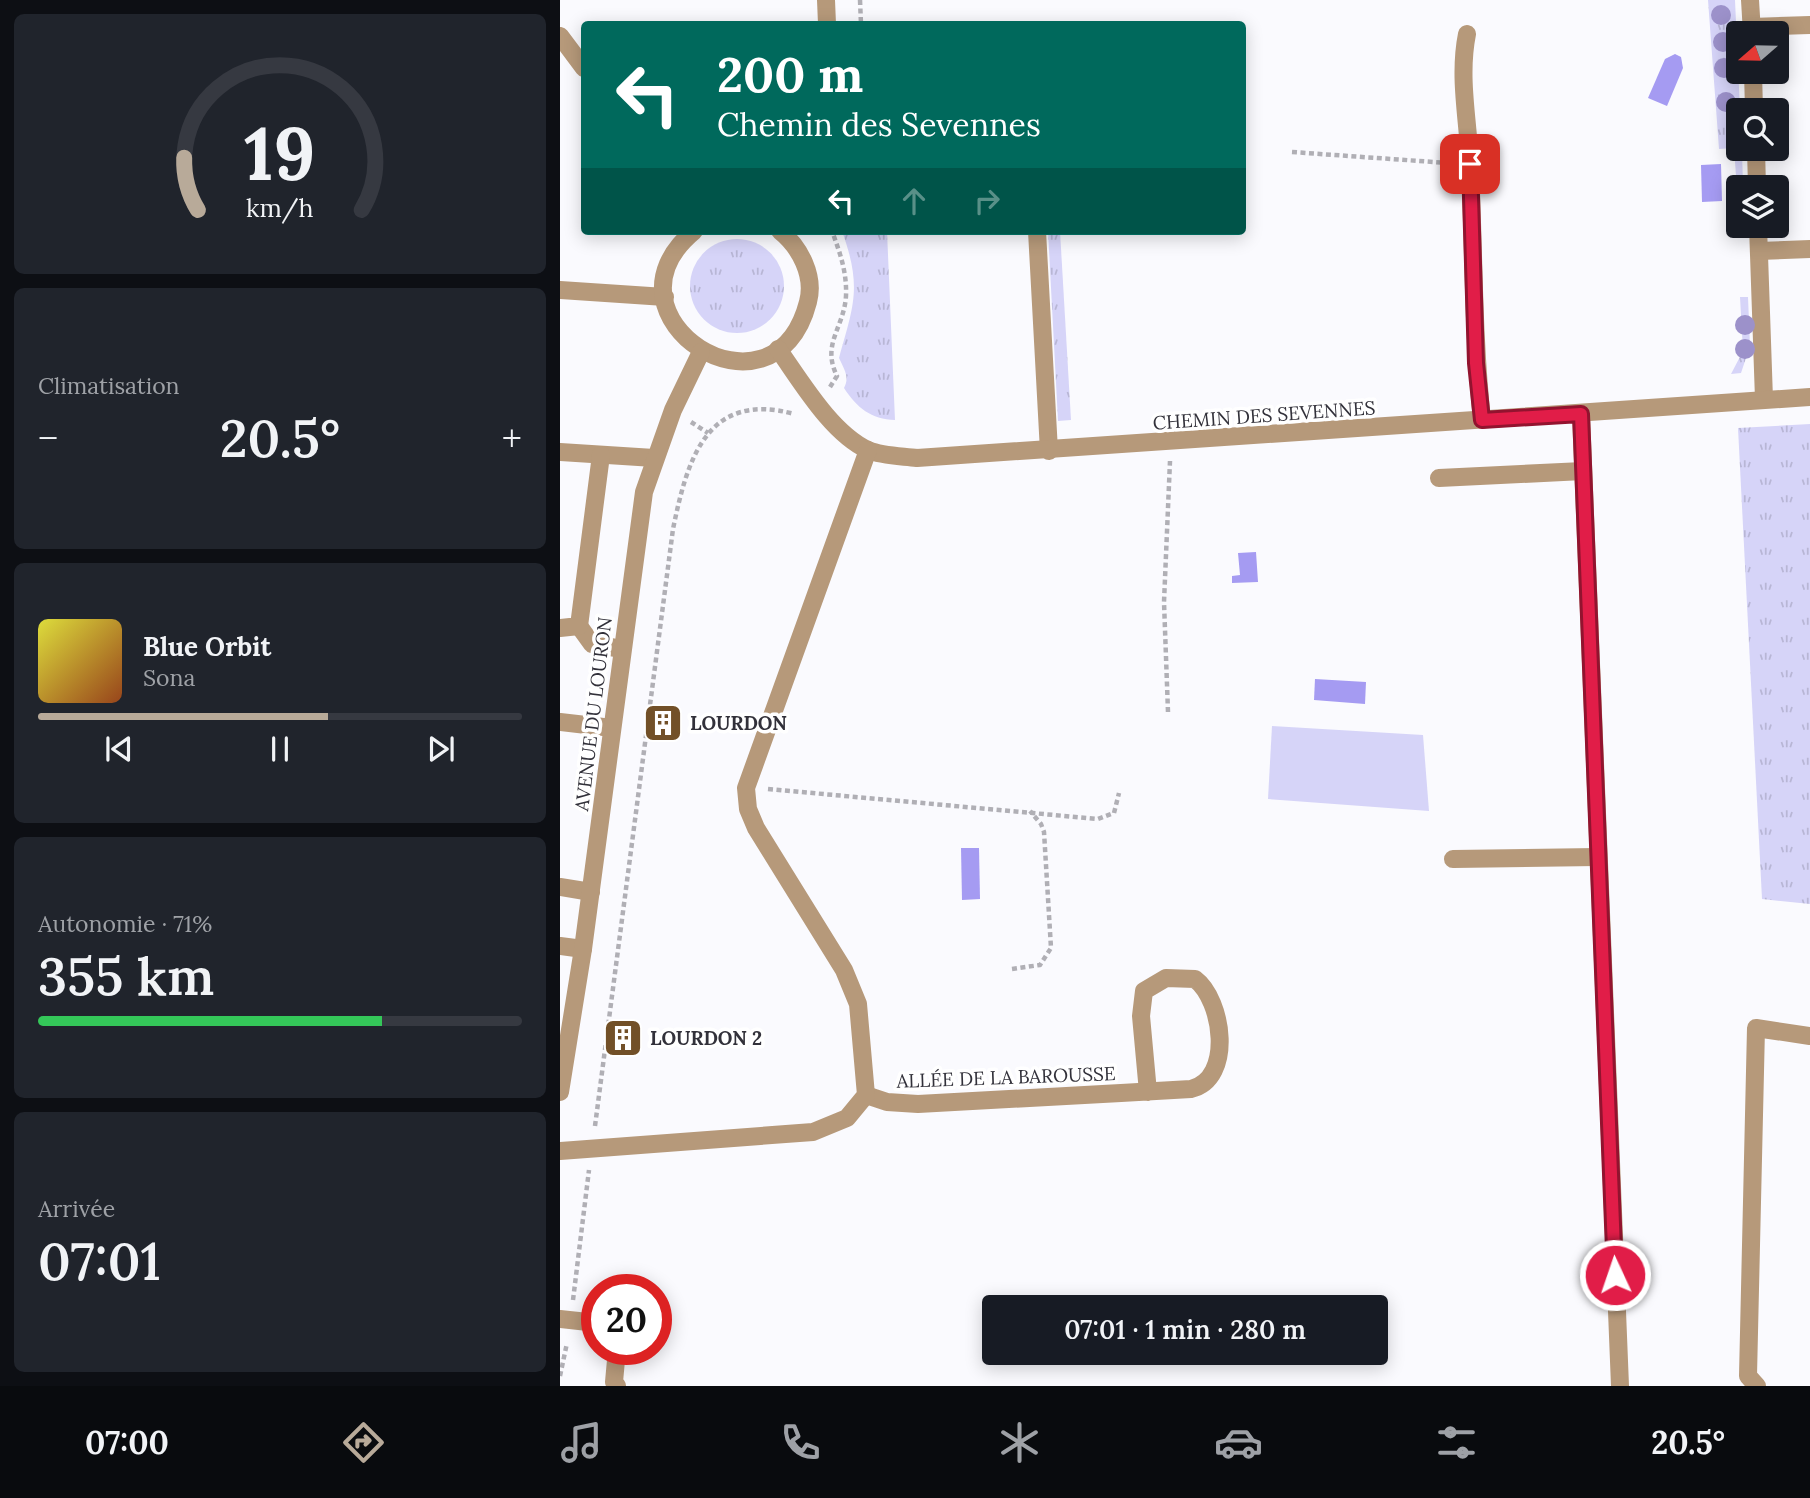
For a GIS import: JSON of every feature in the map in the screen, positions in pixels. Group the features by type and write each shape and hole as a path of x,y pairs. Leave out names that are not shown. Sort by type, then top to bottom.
{"street":[{"path":"826,0 827,21"},
{"path":"1750,0 1751,21"},
{"path":"1789,27 1810,25"},
{"path":"1467,34 1461,69 1470,164 1476,363 1482,420"},
{"path":"560,36 581,64"},
{"path":"690,235 673,255 665,281 665,297 676,327 701,352 719,359 740,361 760,358 778,349 795,332 809,298 803,261 783,235"},
{"path":"1037,235 1049,450"},
{"path":"1758,238 1764,399"},
{"path":"1759,251 1810,249"},
{"path":"560,290 665,297"},
{"name":"CHEMIN DES SEVENNES","path":"778,349 814,401 847,435 868,450 917,458 1810,397"},
{"name":"AVENUE DU LOURON","path":"560,1092 591,892 644,492 654,458 701,352"},
{"path":"1581,414 1620,1386"},
{"path":"560,1151 813,1132 847,1118 866,1095 855,994 844,970 756,828 748,809 747,788 868,450"},
{"path":"560,452 654,458"},
{"path":"601,455 579,626 593,644 622,649"},
{"path":"1439,478 1583,471"},
{"path":"560,628 579,626"},
{"path":"560,722 612,728"},
{"path":"1453,859 1597,857"},
{"path":"560,887 591,892"},
{"path":"560,946 583,949"},
{"name":"ALLÉE DE LA BAROUSSE","path":"866,1095 887,1102 918,1104 1148,1092 1196,1088 1212,1078 1220,1054 1215,1008 1207,990 1195,979 1166,978 1144,991 1140,1016 1148,1092"},
{"path":"1757,1386 1748,1376 1756,1028 1810,1036"},
{"path":"616,1365 614,1381 617,1386"}],"path":[{"path":"860,0 861,21"},
{"path":"1292,152 1470,164"},
{"path":"560,1376 565,1320 592,1150 673,529 681,490 698,444 720,422 747,410 774,409 800,415 837,380 830,351 846,298 844,263 834,235"},
{"path":"1168,442 1171,475 1164,602 1168,712"},
{"path":"747,788 1098,819 1114,813 1119,793"},
{"path":"1012,969 1040,965 1051,947 1044,832 1041,824 1029,811"}],"green space":[{"path":"1708,0 1735,0 1736,21 1726,21 1726,84 1739,84 1739,98 1726,98 1726,149 1719,149"},
{"path":"1735,161 1742,161 1743,175 1736,175"},
{"path":"843,235 887,235 895,420 865,411 844,388 846,377 839,358 854,295"},
{"path":"1048,235 1060,235 1071,420 1058,421"},
{"path":"737,239 755,243 770,253 780,268 784,286 780,304 770,319 755,329 737,333 719,329 704,319 694,304 690,286 694,268 704,253 719,243"},
{"path":"1740,297 1748,297 1750,346 1741,373 1731,374 1743,351"},
{"path":"1810,424 1810,904 1762,899 1738,428"},
{"path":"1272,726 1423,735 1429,811 1268,799"}],"shaded area":[{"path":"1675,54 1681,57 1683,68 1667,106 1648,98 1665,59"},
{"path":"1721,164 1722,201 1702,202 1701,165"},
{"path":"1256,552 1258,582 1232,583 1232,576 1240,575 1238,553"},
{"path":"1315,679 1366,682 1365,704 1314,700"},
{"path":"961,848 979,848 980,899 962,900"}],"place":[{"name":"LOURDON","path":"663,723"},
{"name":"LOURDON 2","path":"623,1038"}],"route":[{"path":"1470,164 1476,363 1482,420 1581,414 1615,1275"}]}
